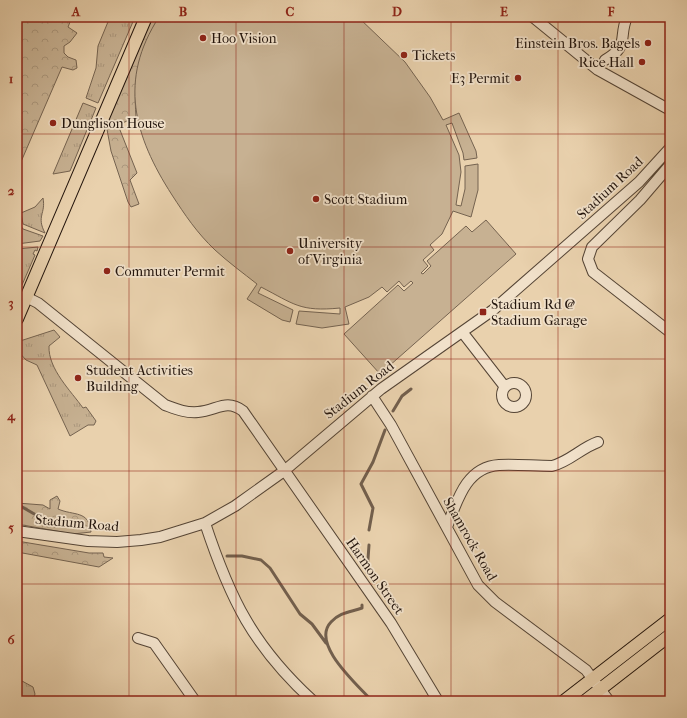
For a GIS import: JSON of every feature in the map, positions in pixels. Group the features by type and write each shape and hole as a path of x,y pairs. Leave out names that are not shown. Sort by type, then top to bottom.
{"main road":[{"path":"17,319 146,17"},
{"path":"564,701 670,619"},
{"path":"585,701 670,635"}],"street":[{"path":"533,17 598,70 670,110"},
{"path":"605,60 616,54 623,44 624,24 627,17"},
{"name":"Stadium Road","path":"17,531 68,539 117,542 160,537 204,523 235,506 284,471 372,396 463,333 521,287 639,182 670,148"},
{"path":"670,165 640,200 592,247 588,259 593,272 670,332"},
{"name":"Harmon Street","path":"26,297 38,303 165,405 183,412 199,412 226,405 235,405 243,411 391,623 438,701"},
{"path":"463,333 505,387"},
{"name":"Shamrock Road","path":"372,396 447,527 472,575 488,597 586,670 609,701"},
{"path":"447,527 458,499 466,484 478,472 499,465 552,466 598,442"},
{"path":"204,523 218,563 234,600 249,627 275,663 312,701"},
{"path":"138,638 154,643 195,701"}],"green space":[{"path":"17,17 72,17 68,27 77,33 70,42 64,46 64,53 68,57 76,60 77,68 73,70 62,67 17,171"},
{"path":"110,17 135,17 98,103 86,98 96,68 98,46"},
{"path":"151,17 159,17 152,29 142,53 139,65 135,103 136,117 118,125 137,173 130,180 139,204 131,207 111,151 106,124"},
{"name":"Scott Stadium","path":"159,17 358,17 405,62 430,97 443,120 459,113 476,151 477,158 464,160 463,153 452,123 446,125 459,155 461,172 456,205 461,206 465,189 465,166 478,164 478,190 471,217 453,211 442,234 430,245 434,250 423,260 428,266 421,273 423,274 431,266 427,261 466,226 472,232 486,220 516,254 380,374 344,334 398,285 404,291 413,283 411,281 404,287 399,281 387,292 382,287 369,297 345,307 349,324 322,328 296,324 299,311 340,314 340,308 306,308 290,302 261,287 258,293 293,310 290,322 282,320 247,299 257,284 215,250 192,224 159,173 148,151 140,129 136,108 135,85 138,63 146,40"},
{"path":"83,103 96,108 70,171 53,174"},
{"path":"43,198 44,203 41,223 45,233 23,224 21,213 35,207"},
{"path":"17,220 23,229 43,236 40,241 17,244"},
{"path":"38,247 37,251 35,250 33,254 35,255 22,285 17,283 17,249"},
{"path":"54,330 60,337 49,346 52,363 67,387 83,408 86,407 96,421 94,425 88,425 70,436 37,365 26,360 17,350 17,342"},
{"path":"57,496 60,501 58,509 84,517 90,525 91,532 73,534 17,524 17,503 43,505 50,509 50,500"},
{"path":"17,541 89,553 103,553 104,557 113,558 99,567 17,552"},
{"path":"22,681 33,687 35,694 33,701 17,701 17,682"}],"waterway":[{"path":"393,411 402,396 411,389"},
{"path":"369,530 373,508 361,484 373,462 385,430"},
{"path":"17,504 55,526"},
{"path":"367,573 369,545"},
{"path":"227,556 242,556 261,560 270,568 300,614 312,624 326,643"},
{"path":"362,605 362,608 342,614 331,622 326,631 327,641 338,664 372,701"}],"place":[{"name":"Hoo Vision","path":"203,38"},
{"name":"Einstein Bros. Bagels","path":"648,43"},
{"name":"Tickets","path":"404,55"},
{"name":"Rice Hall","path":"642,62"},
{"name":"E3 Permit","path":"518,78"},
{"name":"Dunglison House","path":"53,123"},
{"name":"Scott Stadium","path":"316,199"},
{"name":"University of Virginia","path":"290,251"},
{"name":"Commuter Permit","path":"107,271"},
{"name":"Stadium Rd @ Stadium Garage","path":"483,312"},
{"name":"Student Activities Building","path":"78,378"}]}
